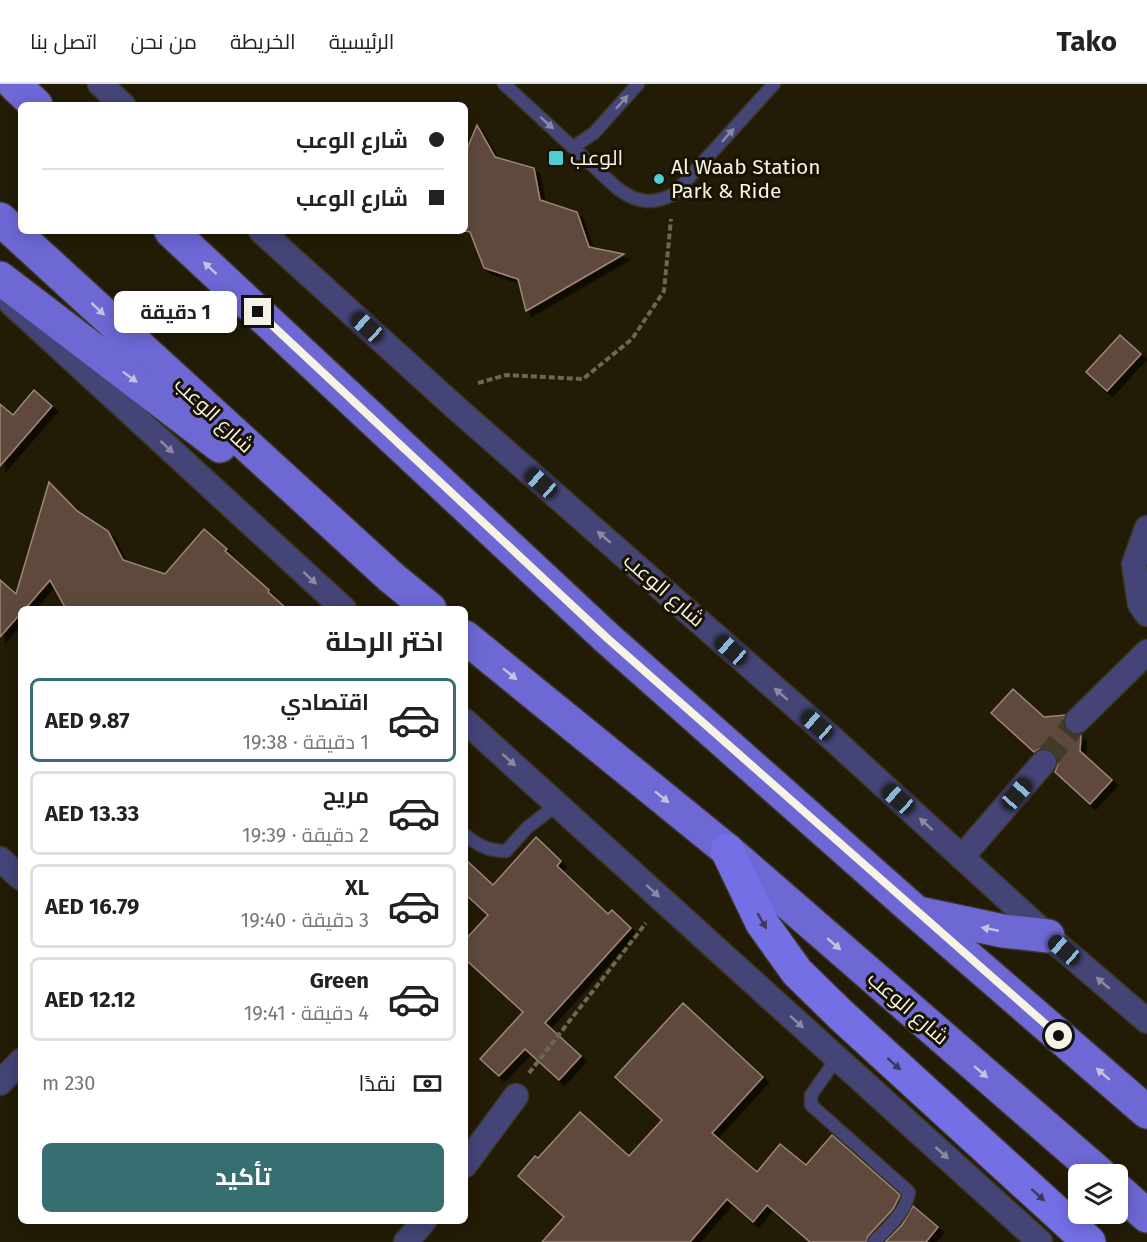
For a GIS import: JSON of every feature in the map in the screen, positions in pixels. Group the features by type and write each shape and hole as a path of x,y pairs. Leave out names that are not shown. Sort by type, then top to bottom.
{"highway":[{"path":"727,850 762,923 797,972 1089,1242"}],"main road":[{"path":"14,84 33,102"},
{"name":"شارع الوعب","path":"0,219 392,578 426,606"},
{"path":"174,234 607,638 916,912 1147,1112"},
{"path":"0,278 392,578"},
{"name":"شارع الوعب","path":"468,639 727,850 1088,1164"},
{"path":"916,912 1004,932 1048,936"},
{"path":"1128,1199 1147,1216"}],"street":[{"path":"100,84 120,102"},
{"name":"شارع الوعب","path":"264,234 455,407 826,733 1048,936 1138,1007 1147,1021"},
{"path":"0,293 340,606"},
{"path":"1147,528 1134,564 1140,604 1147,614"},
{"path":"1077,721 1147,652"},
{"path":"468,724 1040,1242"},
{"path":"962,857 1044,762"},
{"path":"0,859 18,875"},
{"path":"0,1083 18,1064"},
{"path":"468,1161 516,1096"}],"lane":[{"path":"504,84 627,196 638,201 651,202 663,200 674,194 774,84"},
{"path":"573,147 594,133 638,84"},
{"path":"468,838 480,847 494,851 506,851 528,827 558,804"},
{"path":"837,1058 811,1095 811,1105 909,1192 908,1201 898,1216 873,1242"}],"path":[{"path":"478,383 506,375 583,379 632,339 663,291 674,194"},
{"path":"516,1096 531,1071 663,901"}],"building":[{"path":"477,125 495,157 534,168 540,200 577,212 589,247 624,254 526,311 518,279 484,268 468,232 468,147"},
{"path":"1120,335 1141,354 1107,391 1086,372"},
{"path":"34,390 52,406 0,466 0,404 13,415"},
{"path":"49,482 77,511 108,531 123,560 165,574 204,529 284,606 64,606 50,580 28,606 18,606 18,616 0,637 0,580 16,594"},
{"path":"1013,689 1044,717 1065,715 1063,724 1066,731 1074,735 1081,735 1080,751 1112,780 1090,804 1055,772 1058,764 1054,752 1046,748 1034,752 991,713"},
{"path":"536,837 561,861 557,866 608,914 612,910 631,928 545,1023 581,1056 559,1080 525,1049 499,1076 480,1059 523,1012 468,962 468,937 488,915 468,897 468,862 493,885"},
{"path":"683,1003 763,1077 712,1133 757,1172 780,1144 806,1165 832,1135 900,1195 893,1209 868,1236 866,1242 810,1242 767,1205 753,1222 727,1199 690,1242 542,1242 564,1217 518,1176 535,1156 538,1158 580,1112 629,1156 662,1120 615,1077"},
{"path":"913,1206 938,1227 926,1242 885,1242 902,1225"}],"tunnel":[{"path":"1044,762 1077,721"}],"place":[{"name":"الوعب","path":"556,158"},
{"name":"Al Waab Station Park & Ride","path":"659,179"}],"route":[{"path":"258,312 607,638 1059,1036"}]}
